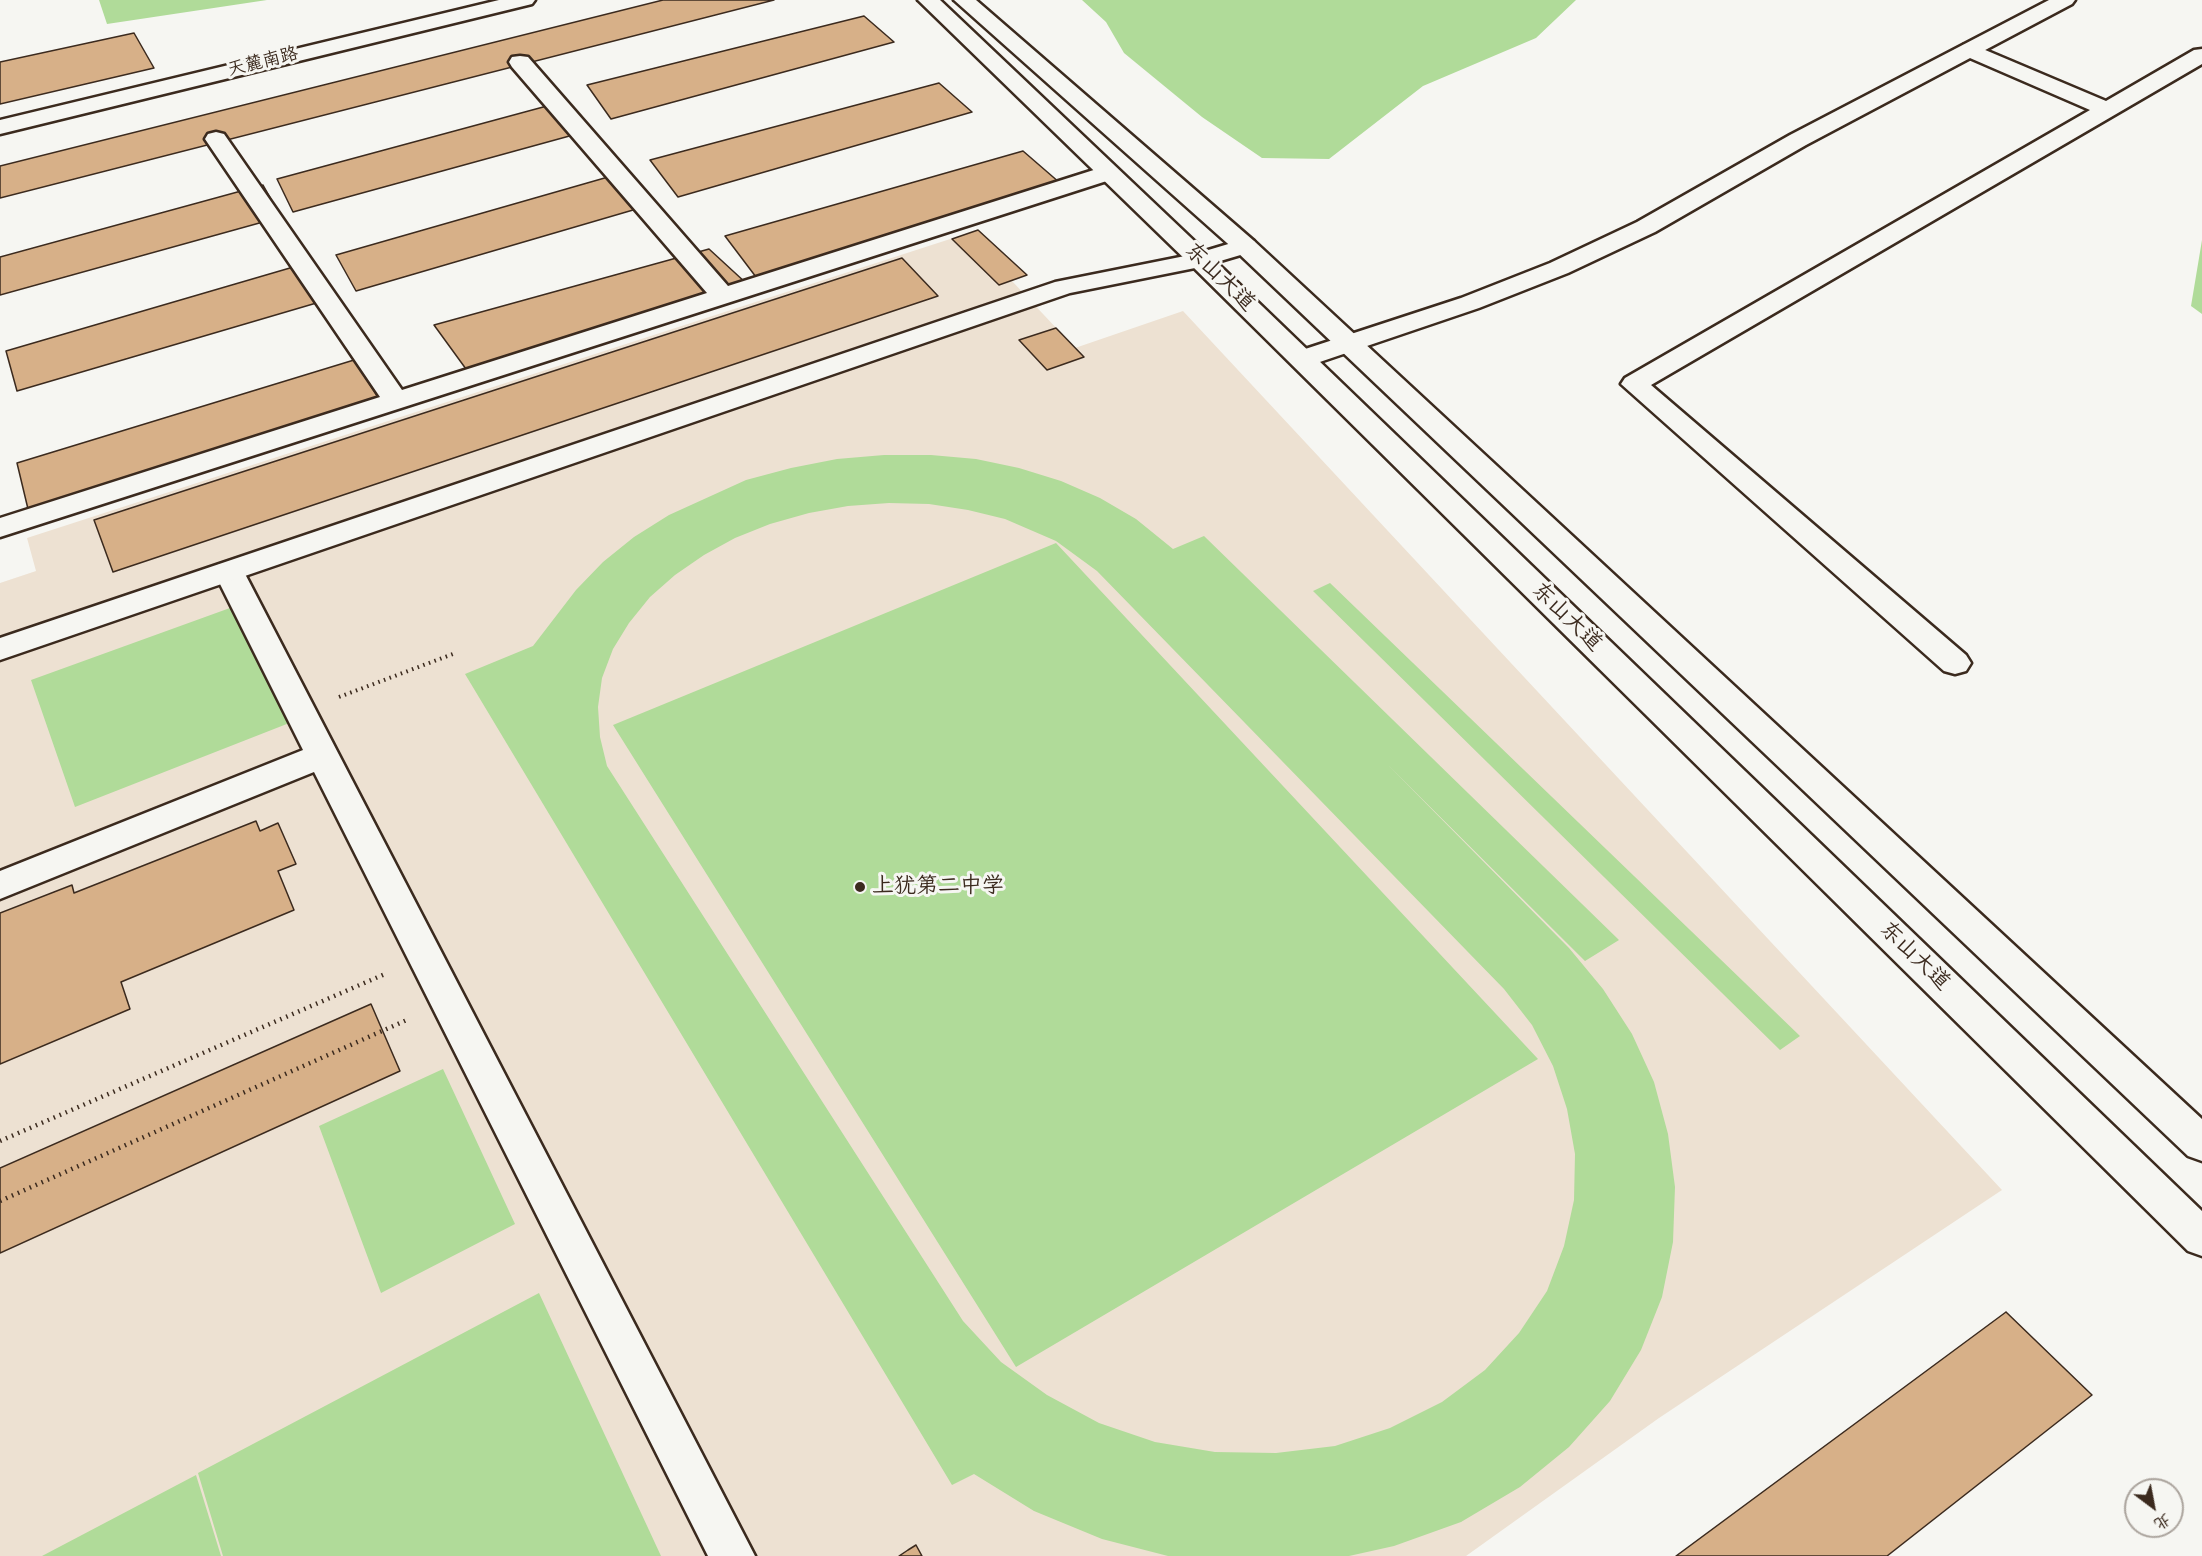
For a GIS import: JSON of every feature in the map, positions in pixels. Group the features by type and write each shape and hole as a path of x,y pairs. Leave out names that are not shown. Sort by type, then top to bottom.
{"street":[{"name":"天麓南路","path":"0,127 525,0"},
{"name":"东山大道","path":"928,0 1302,359 2202,1238"},
{"name":"东山大道","path":"964,0 1245,246 2202,1144"},
{"path":"1302,359 1347,342 1470,303 1559,268 1646,227 1798,140 2065,0"},
{"path":"1971,50 2106,109"},
{"path":"1955,663 1634,384 2202,55"},
{"path":"520,62 723,296"},
{"path":"216,139 396,401"},
{"path":"0,528 1108,174"},
{"path":"0,649 1064,287 1200,260 1245,246"},
{"path":"229,572 732,1556"},
{"path":"0,885 323,755"}],"path":[{"path":"332,700 453,654"},
{"path":"0,1141 392,971"},
{"path":"0,1201 412,1018 408,1008"}],"shaded area":[{"name":"上犹第二中学","path":"978,230 1027,275 1012,281 1075,348 1183,311 2002,1190 1659,1418 1466,1556 0,1556 0,583 36,571 27,538"}],"green space":[{"path":"99,0 267,0 107,24"},
{"path":"1082,0 1576,0 1536,38 1423,86 1329,159 1262,158 1202,117 1124,53 1106,22"},
{"path":"2202,240 2202,314 2191,306"},
{"path":"884,455 931,455 976,459 1019,468 1061,481 1100,498 1136,519 1173,549 1204,536 1619,940 1585,961 1388,765 1569,948 1603,989 1632,1034 1654,1082 1668,1134 1675,1187 1673,1242 1662,1297 1641,1350 1610,1401 1569,1447 1520,1487 1461,1522 1394,1546 1349,1556 1168,1556 1102,1539 1034,1511 974,1474 952,1485 465,674 533,646 576,590 603,562 634,537 669,515 746,480 837,459","holes":["889,503 929,504 1005,519 1056,541 1097,571 1504,989 1532,1025 1553,1066 1567,1109 1575,1154 1574,1200 1564,1246 1547,1291 1519,1333 1485,1370 1442,1402 1390,1428 1335,1446 1276,1453 1215,1452 1155,1442 1099,1423 1047,1395 1001,1362 963,1321 607,766 600,737 598,707 602,678 613,649 629,623 650,597 675,575 704,555 735,538 770,524 809,513 848,506"]},
{"path":"1056,543 1538,1059 1016,1367 613,725"},
{"path":"1330,583 1800,1036 1780,1050 1313,591"},
{"path":"241,604 297,720 75,807 31,680"},
{"path":"443,1069 515,1224 381,1293 319,1126"},
{"path":"539,1293 661,1556 223,1556 198,1473"},
{"path":"196,1475 221,1556 42,1556"}],"building":[{"path":"663,0 774,0 0,198 0,166"},
{"path":"864,16 894,42 611,119 587,85"},
{"path":"134,33 154,68 0,104 0,62"},
{"path":"939,83 972,112 678,197 650,160"},
{"path":"558,103 584,132 293,212 277,179"},
{"path":"1023,151 1060,183 756,277 725,236"},
{"path":"629,171 657,203 356,291 336,255"},
{"path":"263,185 281,217 0,295 0,257"},
{"path":"978,230 1027,275 999,285 952,239"},
{"path":"709,249 746,283 466,369 434,325"},
{"path":"902,258 938,296 113,572 94,520"},
{"path":"307,263 330,299 17,391 6,351"},
{"path":"1056,328 1084,357 1047,370 1019,340"},
{"path":"354,360 380,400 28,509 17,463"},
{"path":"256,821 260,831 278,823 296,864 278,871 294,910 121,982 130,1009 0,1064 0,913 72,885 74,893"},
{"path":"371,1004 400,1071 0,1253 0,1168"},
{"path":"2006,1312 2092,1395 1887,1556 1676,1556"},
{"path":"916,1545 922,1556 899,1556 908,1550"}],"place":[{"name":"上犹第二中学","path":"860,887"}]}
